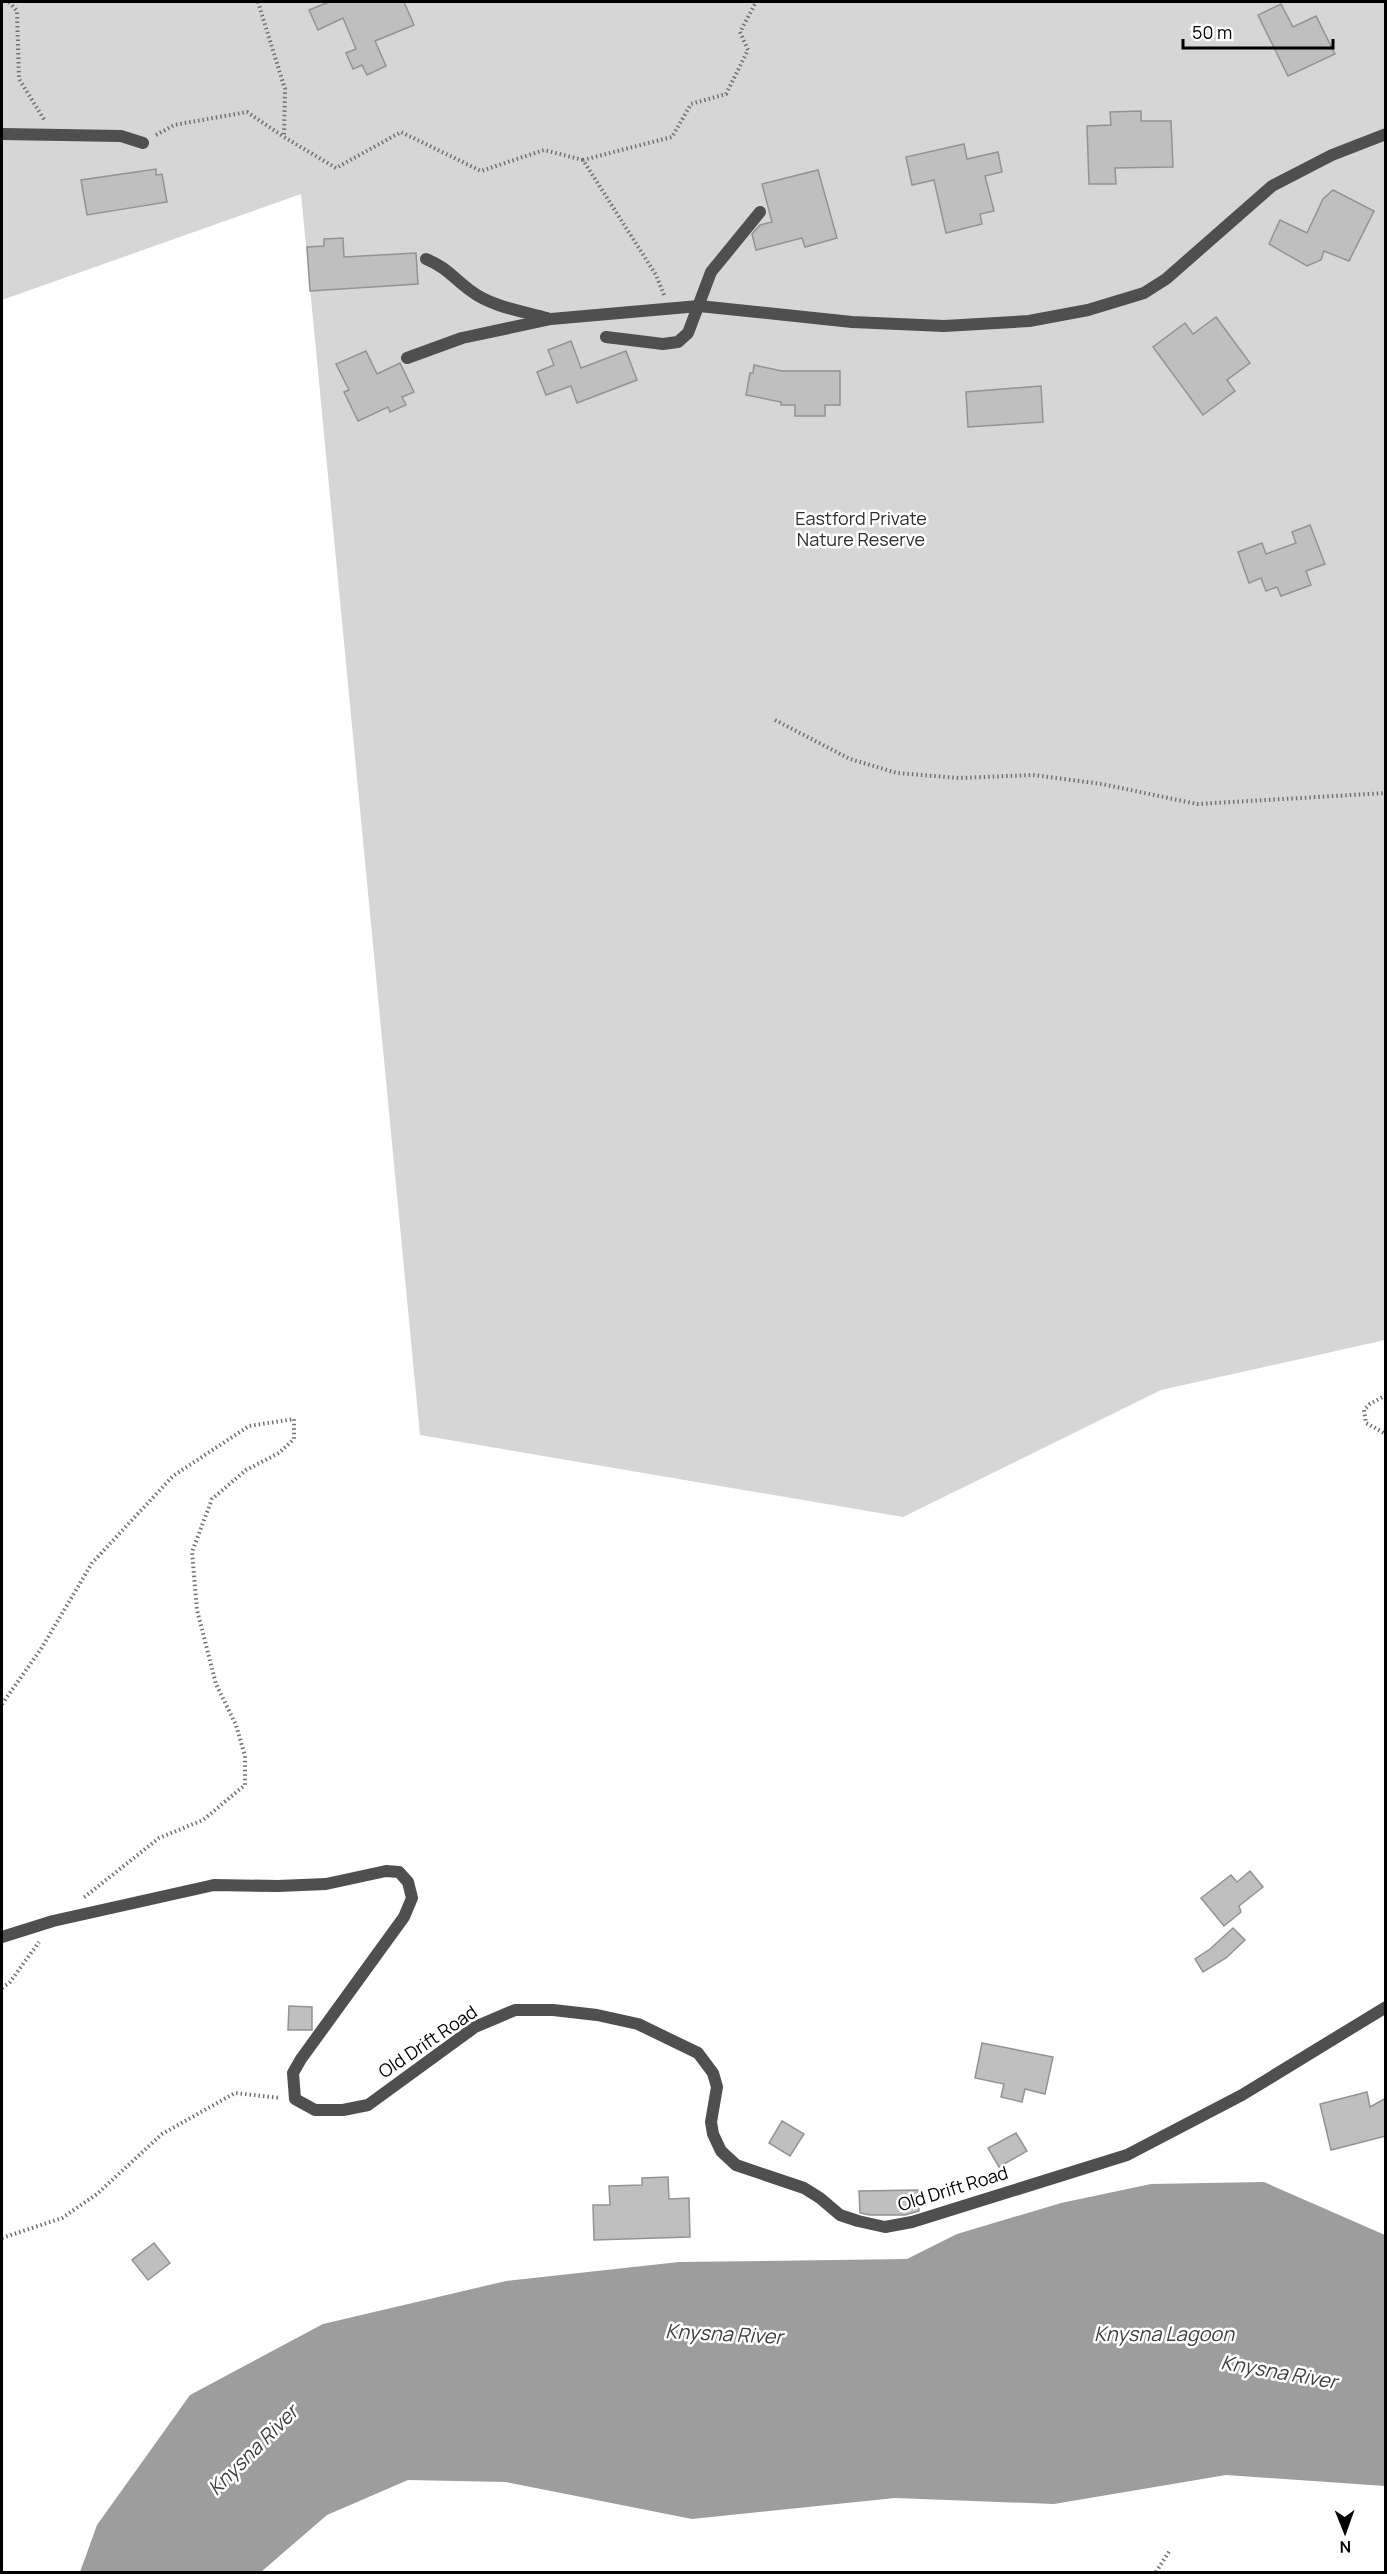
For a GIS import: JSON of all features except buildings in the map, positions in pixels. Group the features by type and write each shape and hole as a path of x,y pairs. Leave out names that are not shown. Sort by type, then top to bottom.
{"street":[{"path":"2,134 120,136 143,142"},
{"path":"407,358 462,338 551,319 670,307 699,306 852,322 944,326 1029,321 1088,310 1144,293 1166,279 1272,186 1332,155 1386,134"},
{"path":"606,337 663,344 678,342 688,333 711,272 759,212"},
{"path":"426,259 443,266 472,292 489,301 551,319"},
{"path":"2,1937 54,1921 214,1884 278,1886 326,1884 386,1871 399,1872 408,1882 412,1898 404,1917 301,2059 293,2073 295,2099"},
{"name":"Old Drift Road","path":"295,2099 315,2110 343,2110 368,2105 475,2027 515,2010 553,2010 597,2015 638,2024 698,2053 713,2073 717,2087 711,2122 712,2134 721,2151 736,2164 804,2188 840,2215 885,2227 912,2222 1127,2155 1242,2095 1386,2007"}],"path":[{"path":"9,2 17,11 19,79 54,135"},
{"path":"258,2 285,89 284,137"},
{"path":"143,142 174,125 247,112 336,168 402,132 481,171 544,150 583,160 672,137 691,104 726,94 748,50 740,32 756,2"},
{"path":"583,160 656,275 670,307"},
{"path":"775,720 850,759 897,773 959,778 1033,775 1102,784 1197,804 1386,794"},
{"path":"1386,1395 1364,1410 1366,1423 1386,1434"},
{"path":"2,1704 41,1649 92,1563 173,1476 249,1426 294,1419 294,1439 279,1453 246,1470 212,1499 192,1552 197,1610 216,1684 237,1725 245,1756 245,1785 202,1820 159,1838 79,1901"},
{"path":"2,1988 10,1982 54,1921"},
{"path":"2,2238 62,2218 97,2194 162,2134 235,2093 295,2099"},
{"path":"1156,2572 1170,2550"}],"green space":[{"name":"Eastford Private Nature Reserve","path":"2,2 1385,2 1385,1340 1161,1390 903,1517 420,1435 301,194 2,300"}],"water":[{"name":"Knysna Lagoon","path":"1264,2182 1385,2235 1385,2486 1226,2475 1054,2504 895,2498 692,2519 506,2482 408,2480 327,2515 261,2572 80,2572 97,2525 190,2395 323,2324 506,2281 679,2262 907,2259 957,2234 1061,2203 1151,2184"}],"water label":[{"name":"Knysna River","path":"724,2334"},
{"name":"Knysna River","path":"1279,2372"},
{"name":"Knysna River","path":"253,2450"}]}
